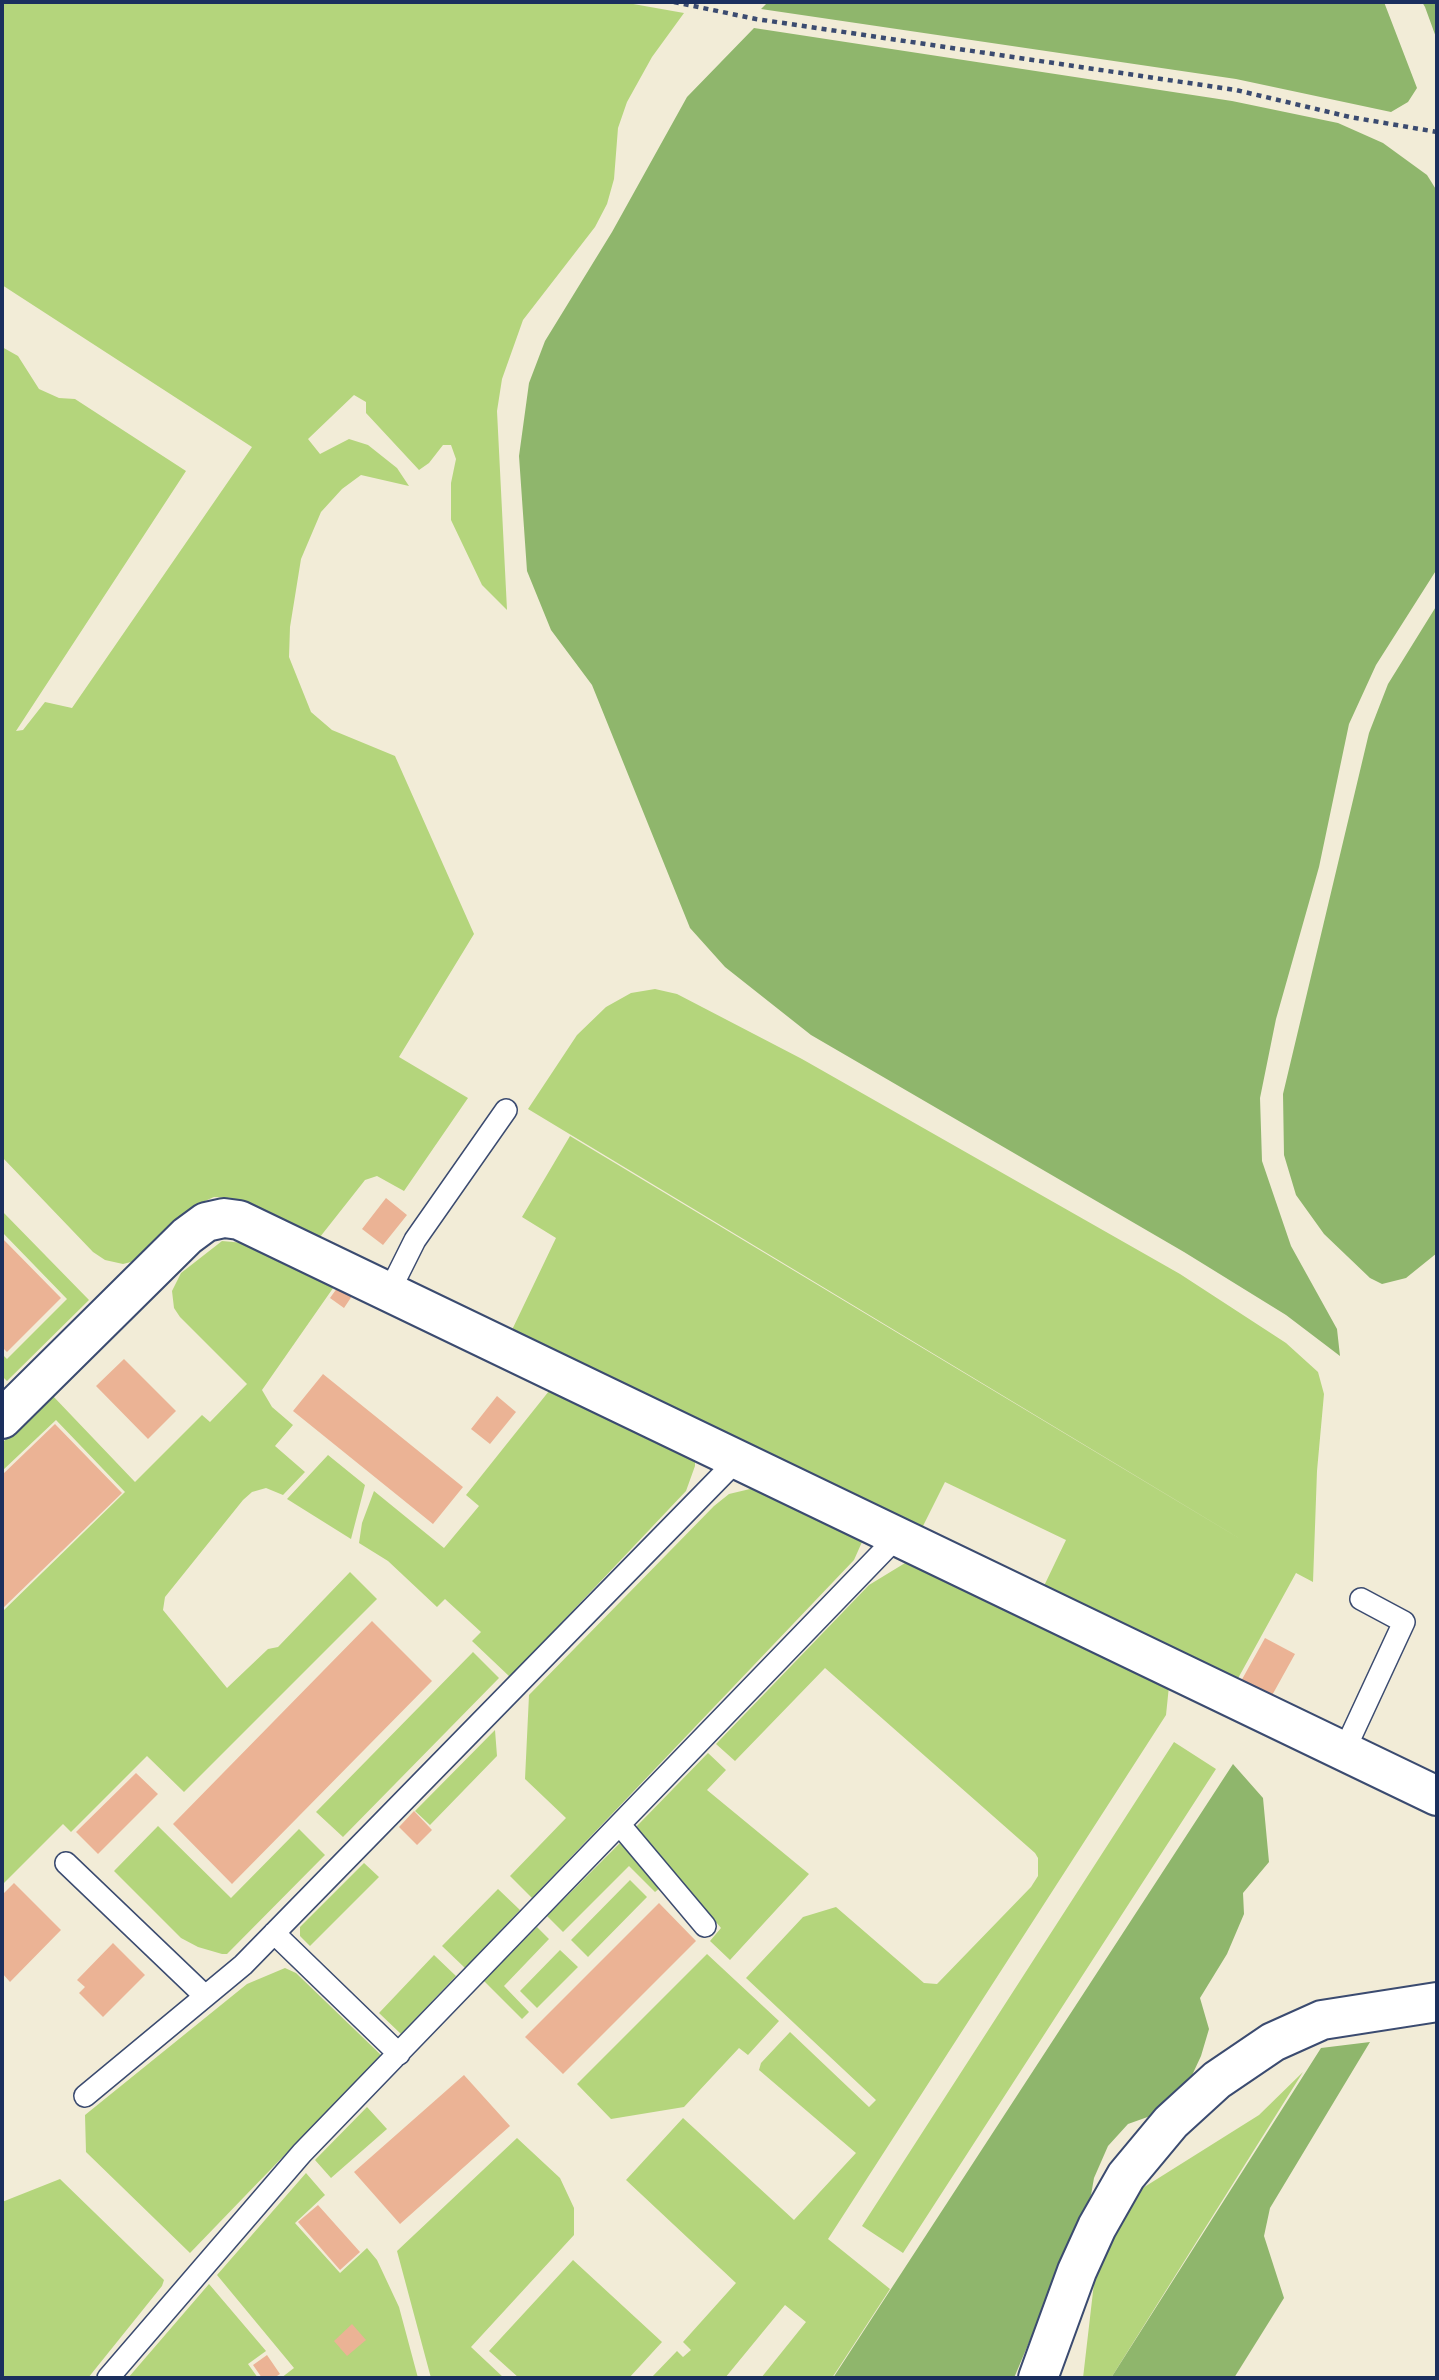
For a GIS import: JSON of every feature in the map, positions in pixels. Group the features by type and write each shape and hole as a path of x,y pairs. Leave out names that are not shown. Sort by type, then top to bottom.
{"street":[{"path":"2,1419 187,1236 206,1222 224,1217 239,1220 1345,1749 1437,1796"},
{"path":"1038,2378 1077,2271 1097,2227 1126,2176 1171,2122 1217,2080 1273,2042 1322,2020 1437,2002"}],"lane":[{"path":"390,1290 415,1240 506,1110"},
{"path":"85,2096 243,1965 739,1458"},
{"path":"108,2378 302,2152 899,1535"},
{"path":"1345,1749 1404,1622 1361,1599"},
{"path":"620,1825 705,1926"},
{"path":"66,1863 205,1996"},
{"path":"274,1933 399,2054"}],"path":[{"path":"674,2 756,19 1236,90 1350,117 1437,132"}],"green space":[{"path":"2,2 622,2 684,13 652,57 627,102 618,128 614,179 607,204 595,227 523,320 502,379 497,411 507,610 482,585 451,520 451,483 456,459 451,445 443,445 429,463 419,470 366,413 366,402 354,395 308,439 320,454 349,439 368,445 397,468 409,486 361,475 342,489 321,512 301,559 290,627 289,657 311,712 332,730 395,756 474,934 399,1057 468,1098 404,1191 377,1176 365,1180 320,1237 232,1198 214,1197 196,1205 131,1262 123,1264 105,1260 93,1252 2,1157 2,347 18,356 39,389 59,398 75,399 186,471 16,731 23,730 45,702 72,708 252,447 2,285"},
{"path":"768,2 1384,2 1417,88 1408,102 1391,112 1236,79 761,9"},
{"path":"1422,2 1437,2 1437,40 1425,7"},
{"path":"754,28 1232,101 1338,123 1383,143 1427,175 1437,191 1437,569 1376,665 1349,724 1319,867 1276,1019 1260,1098 1262,1161 1291,1246 1337,1329 1340,1356 1286,1315 1184,1252 811,1035 725,967 690,928 592,685 551,630 527,571 519,456 529,383 545,341 612,232 687,97"},
{"path":"1437,605 1437,1253 1406,1278 1382,1284 1370,1278 1324,1234 1296,1195 1284,1155 1283,1094 1369,733 1388,684"},
{"path":"655,989 677,994 802,1059 1180,1274 1286,1343 1318,1372 1324,1394 1317,1471 1313,1582 1296,1573 1236,1682 1043,1588 1066,1540 945,1482 921,1530 511,1332 556,1238 522,1217 570,1136 1252,1546 528,1109 577,1035 606,1007 631,993"},
{"path":"2,1211 89,1300 7,1381 2,1376 2,1354 7,1359 67,1299 2,1232"},
{"path":"222,1241 244,1243 338,1281 262,1390 272,1407 293,1425 275,1446 305,1472 283,1495 266,1488 252,1492 243,1500 165,1597 163,1610 227,1688 268,1649 278,1647 350,1572 377,1599 184,1792 147,1756 71,1832 63,1824 2,1885 2,1612 125,1492 56,1420 2,1471 2,1443 52,1395 135,1482 202,1415 210,1422 247,1384 180,1317 174,1308 172,1291 181,1273"},
{"path":"553,1386 695,1458 695,1466 686,1491 510,1677 472,1641 481,1632 445,1599 437,1607 388,1561 359,1543 362,1523 374,1491 444,1548 479,1506 466,1495"},
{"path":"328,1455 365,1485 351,1539 287,1499"},
{"path":"761,1489 860,1536 862,1542 854,1560 532,1898 510,1876 566,1818 525,1779 529,1695 714,1506 729,1494"},
{"path":"910,1560 1169,1686 1166,1715 828,2239 890,2289 832,2378 761,2378 806,2322 785,2305 725,2378 651,2378 677,2351 683,2357 691,2350 683,2342 736,2283 626,2180 683,2118 794,2220 856,2153 759,2070 761,2063 790,2032 869,2107 876,2100 746,1978 803,1917 836,1907 924,1983 937,1984 1031,1887 1038,1876 1038,1858 1035,1853 825,1668 735,1761 716,1744 869,1585"},
{"path":"473,1652 499,1678 343,1837 316,1812"},
{"path":"495,1730 497,1756 430,1825 415,1811"},
{"path":"1174,1742 1216,1769 903,2253 862,2226"},
{"path":"708,1753 726,1770 707,1790 809,1874 730,1960 710,1941 721,1928 636,1827"},
{"path":"1233,1764 1263,1798 1269,1862 1243,1893 1244,1914 1227,1954 1200,1998 1209,2029 1201,2056 1181,2099 1156,2114 1128,2124 1108,2146 1094,2178 1091,2195 1014,2378 833,2378"},
{"path":"158,1826 231,1898 299,1829 325,1855 227,1954 222,1954 198,1947 181,1938 114,1871"},
{"path":"620,1843 660,1888 655,1892 629,1866 563,1932 547,1916"},
{"path":"364,1863 379,1877 310,1946 300,1936 300,1927"},
{"path":"630,1880 647,1897 588,1957 571,1940"},
{"path":"498,1889 520,1910 465,1968 442,1946"},
{"path":"537,1927 549,1939 504,1986 529,2012 522,2019 484,1981"},
{"path":"560,1950 578,1967 537,2008 520,1991"},
{"path":"707,1954 779,2021 748,2055 739,2048 684,2107 611,2119 577,2084"},
{"path":"434,1955 456,1976 401,2034 379,2013"},
{"path":"285,1968 296,1973 381,2055 190,2253 86,2152 85,2115 247,1984"},
{"path":"1370,2042 1270,2208 1264,2236 1284,2298 1234,2378 1111,2378 1321,2048"},
{"path":"1303,2072 1111,2378 1083,2378 1097,2257 1130,2196 1259,2115"},
{"path":"367,2107 387,2129 331,2178 315,2160"},
{"path":"517,2138 560,2178 574,2208 574,2235 471,2347 504,2378 431,2378 397,2251"},
{"path":"306,2173 325,2195 295,2223 340,2273 367,2248 377,2260 399,2307 418,2378 281,2378 294,2368 217,2275"},
{"path":"60,2179 164,2280 88,2378 2,2378 2,2202"},
{"path":"573,2260 662,2342 629,2378 519,2378 489,2351"},
{"path":"209,2284 266,2351 248,2364 258,2378 128,2378"}],"building":[{"path":"386,1198 407,1215 383,1245 362,1229"},
{"path":"2,1238 61,1298 7,1352 2,1347"},
{"path":"340,1284 354,1293 344,1308 330,1298"},
{"path":"124,1359 176,1411 148,1439 96,1386"},
{"path":"323,1374 463,1487 433,1524 293,1411"},
{"path":"497,1396 516,1412 490,1444 471,1429"},
{"path":"55,1424 122,1493 2,1609 2,1475"},
{"path":"372,1621 432,1681 232,1884 173,1824"},
{"path":"1265,1638 1295,1654 1270,1699 1240,1683"},
{"path":"136,1773 158,1794 98,1854 76,1832"},
{"path":"414,1811 432,1830 417,1845 399,1827"},
{"path":"14,1883 61,1930 10,1982 2,1973 2,1895"},
{"path":"659,1903 696,1941 563,2074 525,2037"},
{"path":"113,1943 145,1975 103,2017 79,1993 85,1987 77,1980"},
{"path":"464,2075 510,2126 400,2224 354,2172"},
{"path":"318,2205 360,2252 340,2270 298,2222"},
{"path":"352,2324 366,2340 347,2356 334,2341"},
{"path":"267,2355 280,2374 274,2378 262,2378 253,2365"}]}
